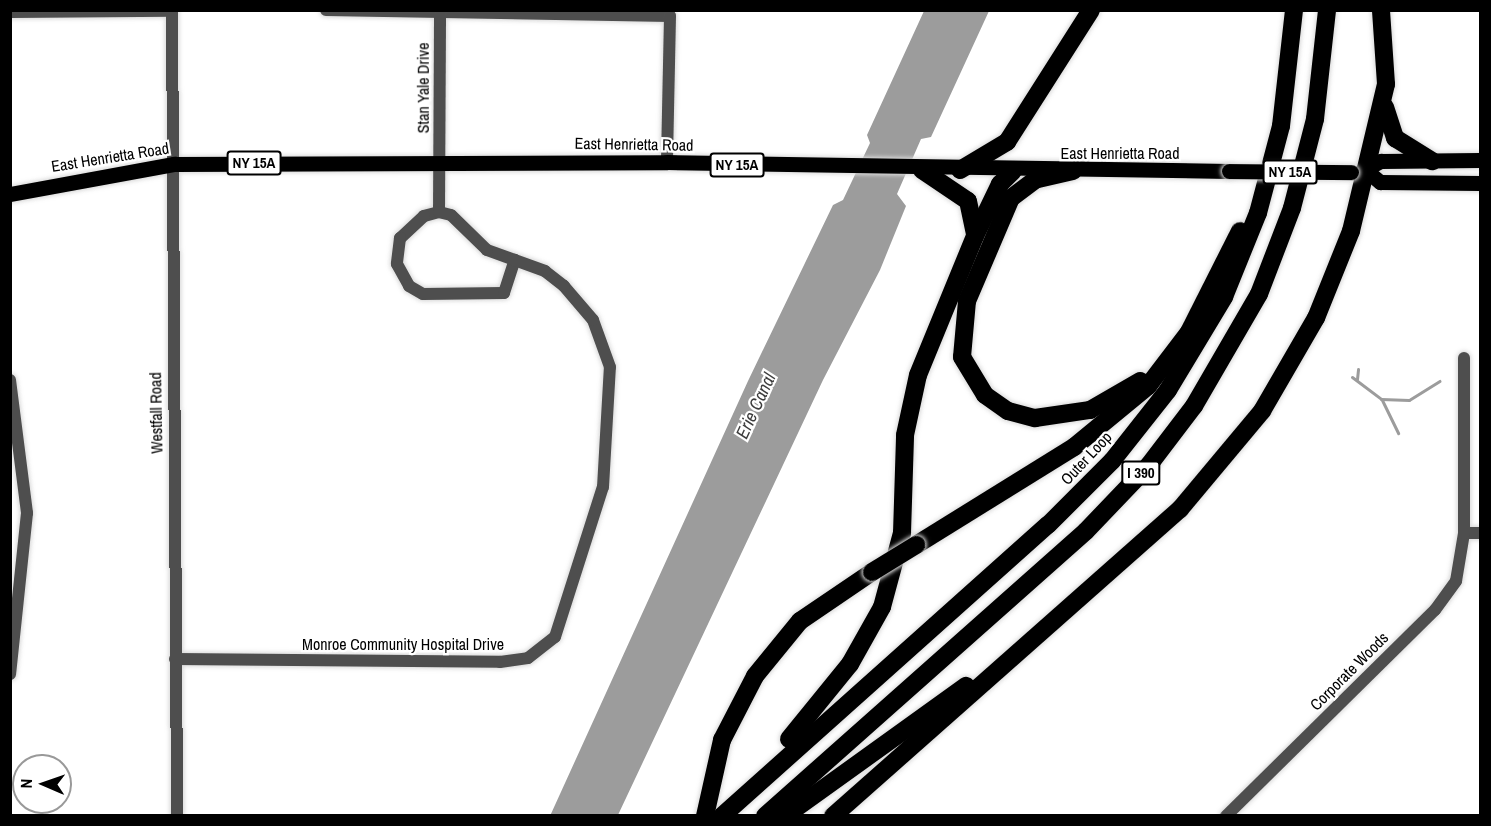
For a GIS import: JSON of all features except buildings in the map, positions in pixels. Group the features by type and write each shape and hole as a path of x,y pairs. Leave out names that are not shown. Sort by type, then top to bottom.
{"highway":[{"path":"960,170 1007,142 1091,10"},
{"name":"Outer Loop","path":"722,816 1048,525 1158,405 1215,312 1252,230 1278,144 1291,54 1294,10"},
{"name":"I 390","path":"765,816 1073,543 1137,478 1194,406 1247,319 1292,208 1317,110 1328,10"},
{"path":"1381,10 1390,130 1405,147 1432,161"},
{"path":"705,816 713,767 739,703 772,652 818,607 1118,415 1172,358 1202,306 1261,179 1291,54"},
{"path":"833,816 1180,509 1262,411 1324,301 1386,84"},
{"path":"922,170 952,188 968,201 975,236"},
{"path":"722,816 835,684 877,620 902,532 911,399 975,236 1000,184 1013,171"},
{"path":"1073,171 1035,180 1015,194 976,275 960,340 965,366 978,389 1008,411 1035,418 1102,406 1154,368 1202,306"},
{"path":"785,816 1059,616"}],"main road":[{"name":"East Henrietta Road","path":"1359,172 1382,161 1480,160"},
{"name":"East Henrietta Road","path":"10,194 174,164 439,161 668,162 922,170 1359,172 1380,182 1480,183"}],"street":[{"path":"326,10 440,14 670,16 668,162"},
{"path":"10,12 172,11"},
{"name":"Westfall Road","path":"172,11 177,816"},
{"name":"Stan Yale Drive","path":"439,161 440,14"},
{"path":"439,161 439,212 409,227 396,252 400,275 423,294 504,293 515,260"},
{"name":"Monroe Community Hospital Drive","path":"175,659 500,662 528,658 555,637 603,487 611,369 593,320 579,301 545,271 488,250 451,215 439,212"},
{"name":"Corporate Woods","path":"1226,816 1443,601 1461,568 1464,533 1464,358"},
{"path":"10,380 20,426 27,513 10,674"},
{"path":"10,415 20,426"},
{"path":"1464,533 1480,533"}],"water":[{"name":"Erie Canal","path":"924,11 989,11 931,137 921,139 897,194 906,206 880,270 823,380 618,815 550,816 748,381 833,205 843,200 870,143 867,135"}],"waterway":[{"path":"1357,379 1358,369"},
{"path":"1352,377 1381,399 1409,400 1440,381"},
{"path":"1382,400 1398,433"}]}
